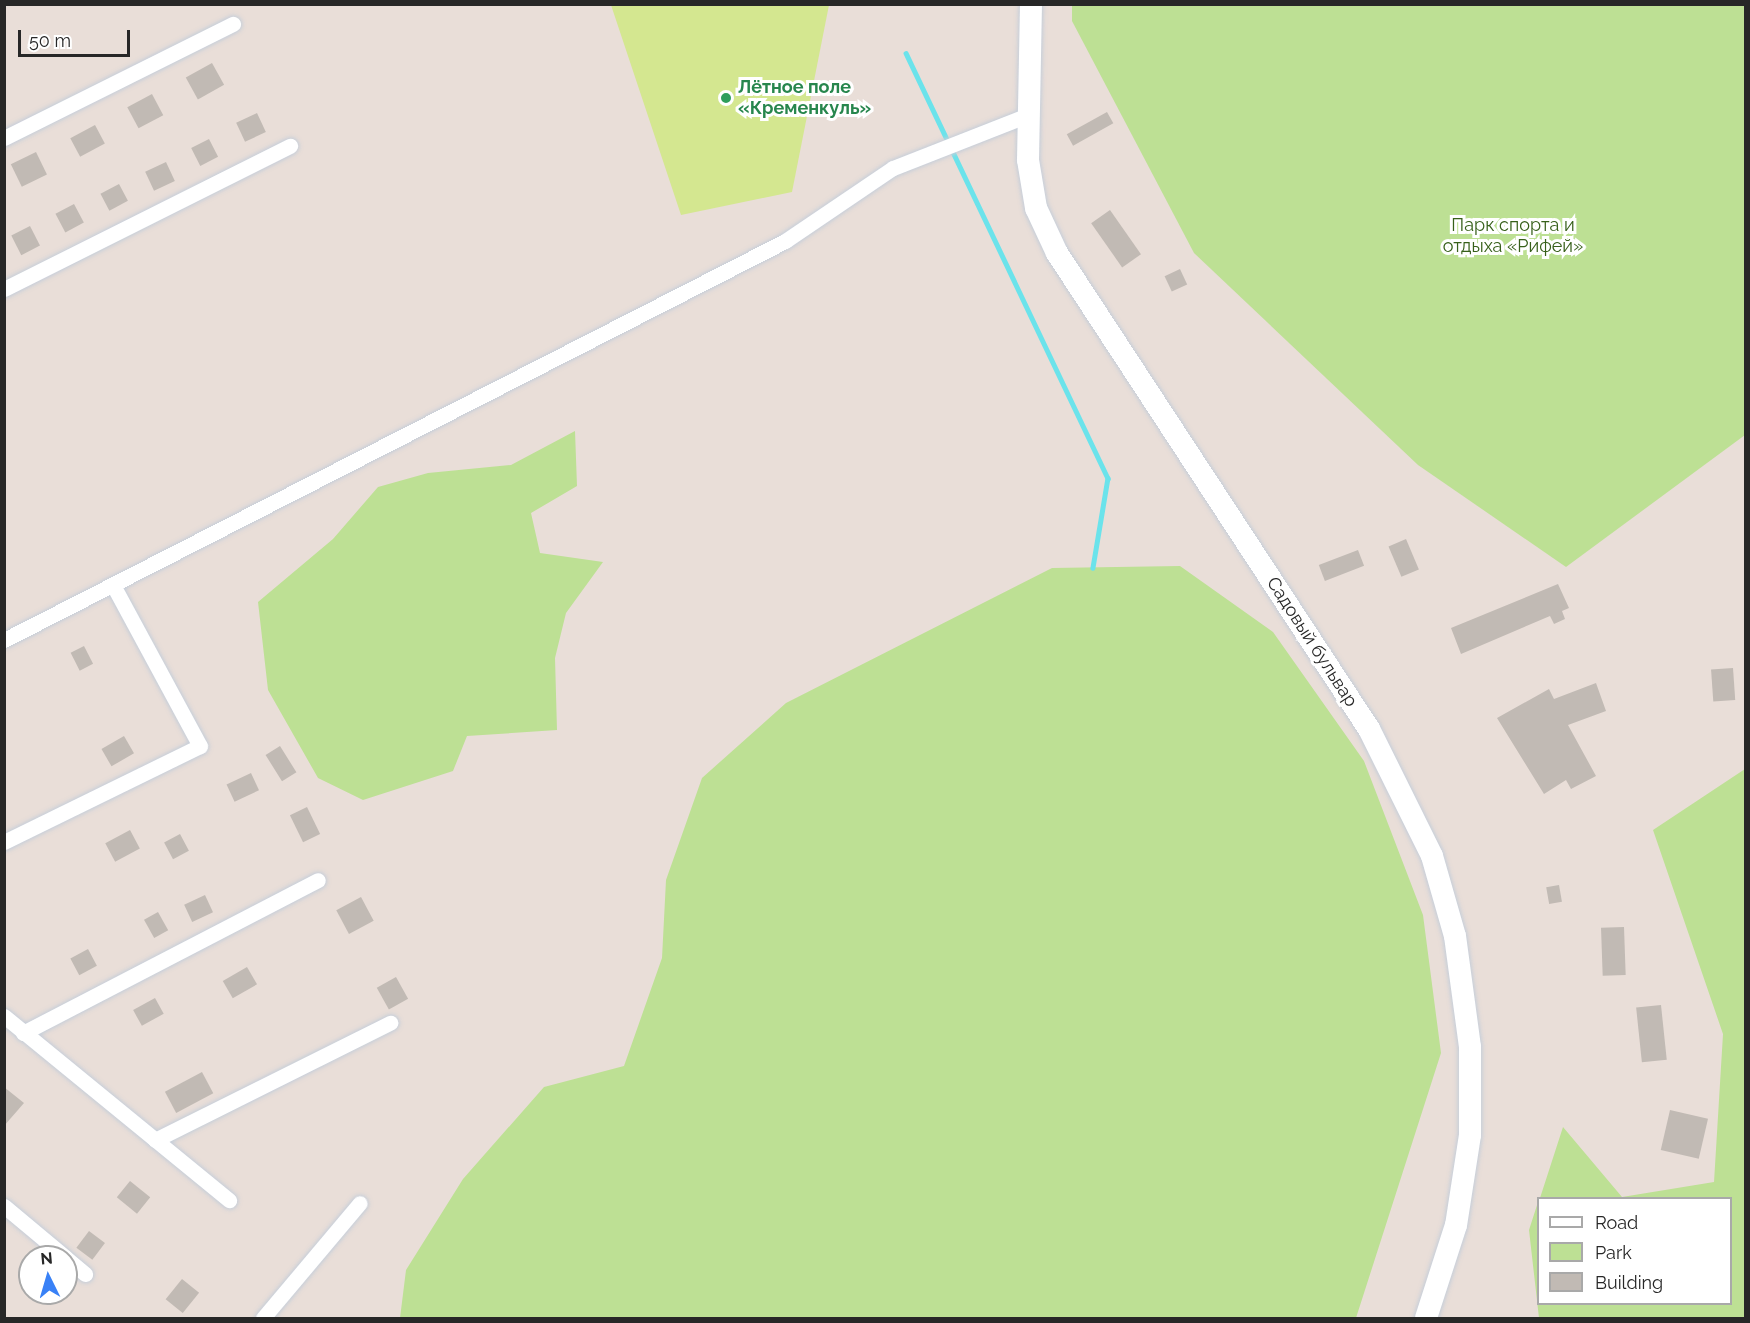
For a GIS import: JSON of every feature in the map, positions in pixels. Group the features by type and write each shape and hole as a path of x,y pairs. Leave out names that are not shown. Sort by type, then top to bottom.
{"street":[{"name":"Садовый бульвар","path":"1031,4 1026,116 1036,208 1057,253 1369,729 1432,856 1455,936 1470,1047 1470,1124 1456,1225 1426,1318"},
{"path":"4,138 233,24"},
{"path":"4,640 786,242 892,168 1026,116"},
{"path":"4,289 290,146"},
{"path":"4,842 200,746 113,585"},
{"path":"23,1033 318,880"},
{"path":"4,1016 229,1200"},
{"path":"155,1140 390,1023"},
{"path":"263,1318 360,1203"},
{"path":"4,1206 50,1245"},
{"path":"78,1268 85,1274"}],"green space":[{"name":"Лётное поле «Кременкуль»","path":"611,5 829,5 792,192 681,215"},
{"name":"Парк спорта и отдыха «Рифей»","path":"1072,5 1745,5 1745,435 1566,567 1418,465 1194,253 1072,21"},
{"path":"575,431 577,486 531,513 540,553 603,562 566,613 555,658 557,730 467,736 453,771 363,800 318,778 268,690 258,602 333,539 378,487 428,473 511,465"},
{"path":"1180,566 1273,632 1364,761 1423,915 1441,1053 1356,1318 400,1318 406,1270 463,1179 544,1087 624,1066 662,958 666,880 702,778 786,703 1052,568"},
{"path":"1745,769 1745,1318 1539,1318 1538,1305 1732,1305 1732,1197 1622,1197 1714,1182 1723,1034 1653,830"},
{"path":"1563,1127 1622,1197 1540,1197"},
{"path":"1537,1205 1537,1300 1529,1230"}],"building":[{"path":"212,63 224,85 198,99 186,78"},
{"path":"152,94 163,115 139,128 127,107"},
{"path":"1107,112 1113,123 1073,146 1067,134"},
{"path":"257,113 266,132 245,142 236,123"},
{"path":"95,125 105,144 80,157 70,138"},
{"path":"209,139 218,157 200,166 191,148"},
{"path":"36,152 47,174 22,187 11,164"},
{"path":"166,162 175,181 154,191 145,172"},
{"path":"119,184 128,201 109,211 100,194"},
{"path":"74,204 84,223 65,232 55,214"},
{"path":"1110,210 1141,254 1122,267 1091,223"},
{"path":"30,226 40,246 21,255 11,236"},
{"path":"1180,269 1187,284 1172,292 1165,276"},
{"path":"1406,539 1419,569 1401,577 1389,546"},
{"path":"1358,550 1364,566 1325,581 1319,565"},
{"path":"1558,584 1569,608 1562,611 1565,619 1554,624 1550,616 1461,654 1451,628"},
{"path":"84,646 93,664 80,671 71,653"},
{"path":"1733,668 1735,700 1713,701 1711,670"},
{"path":"1596,683 1606,711 1568,725 1596,776 1571,789 1566,780 1544,794 1497,718 1549,689 1554,699"},
{"path":"124,736 134,753 111,766 101,749"},
{"path":"280,746 296,772 282,781 266,755"},
{"path":"251,773 259,790 235,802 227,784"},
{"path":"307,807 320,834 303,842 290,815"},
{"path":"130,830 140,849 115,862 105,843"},
{"path":"180,834 189,851 173,859 164,842"},
{"path":"1559,885 1562,902 1549,904 1546,887"},
{"path":"205,895 213,912 192,922 184,905"},
{"path":"361,897 374,921 349,934 336,910"},
{"path":"158,912 168,930 154,938 144,920"},
{"path":"1624,927 1626,975 1603,976 1601,928"},
{"path":"88,949 97,966 79,975 70,958"},
{"path":"247,967 257,984 233,998 223,981"},
{"path":"396,977 408,999 389,1010 377,988"},
{"path":"155,998 164,1014 142,1026 133,1010"},
{"path":"1661,1005 1667,1060 1642,1062 1636,1008"},
{"path":"202,1072 213,1093 176,1113 165,1092"},
{"path":"4,1087 24,1103 4,1126"},
{"path":"1670,1110 1708,1119 1699,1159 1661,1150"},
{"path":"130,1181 150,1197 137,1214 117,1197"},
{"path":"89,1231 105,1243 92,1260 78,1249"},
{"path":"182,1279 199,1293 183,1313 166,1299"}],"waterway":[{"path":"906,53 1108,478 1093,568"}],"place":[{"name":"Лётное поле «Кременкуль»","path":"726,98"}]}
